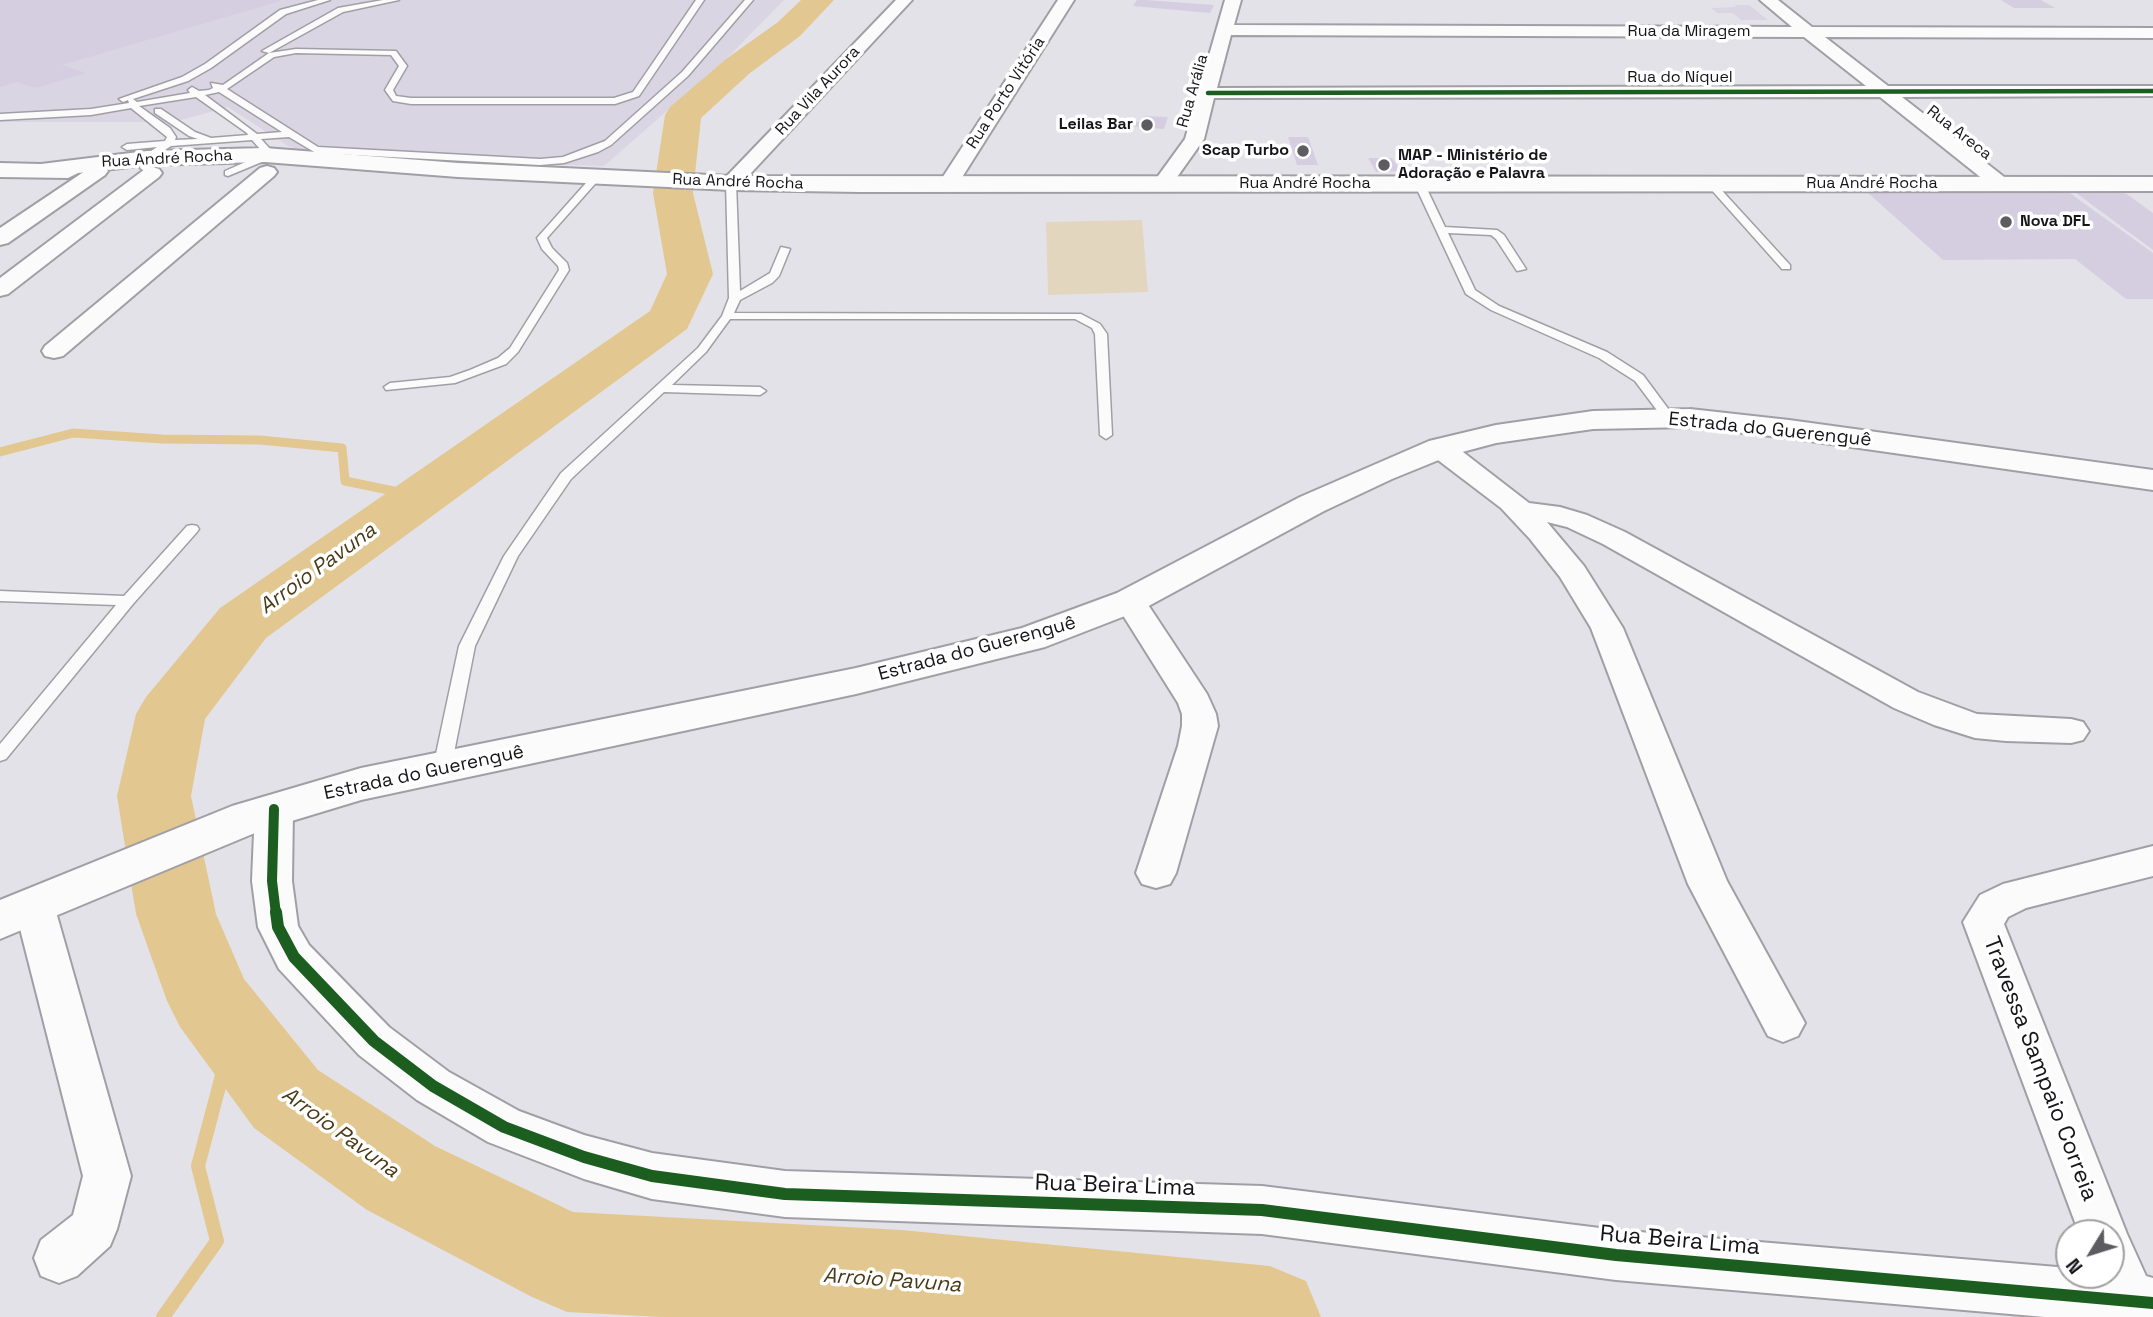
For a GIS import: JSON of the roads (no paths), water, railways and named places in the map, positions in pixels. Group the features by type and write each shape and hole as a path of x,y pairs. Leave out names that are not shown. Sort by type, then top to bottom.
{"main road":[{"name":"Rua André Rocha","path":"43,170 142,153 263,152 458,170 726,182 947,186 1163,183 2153,184"},
{"name":"Rua André Rocha","path":"0,170 98,172 142,153 228,173 263,152"},
{"name":"Estrada do Guerenguê","path":"32,906 260,813 361,784 856,681 1032,638 1130,601 1312,504 1380,472 1440,448 1539,426 1593,420 1669,418 1789,429 2153,480"}],"street":[{"name":"Rua Vila Aurora","path":"726,182 904,0"},
{"name":"Rua Porto Vitória","path":"947,186 1066,0"},
{"name":"Rua Arália","path":"1163,183 1194,139 1233,0"},
{"name":"Rua Areca","path":"1768,0 2001,184"},
{"name":"Rua da Miragem","path":"1225,30 2153,33"},
{"name":"Rua do Níquel","path":"1208,93 2153,91"},
{"path":"54,351 263,152"},
{"path":"0,289 142,153"},
{"path":"0,238 98,172"},
{"path":"1440,448 1521,512 1573,573 1607,628 1708,884 1783,1023"},
{"path":"1521,512 1550,513 1577,521 1614,538 1906,700 1946,716 1985,727 2071,731"},
{"path":"1130,601 1195,702 1199,714 1200,726 1196,746 1156,873"},
{"name":"Rua Beira Lima","path":"260,813 278,927 293,957 365,1032 433,1086 504,1127 584,1157 641,1173 785,1194 1262,1210 1616,1255 2141,1301"},
{"name":"Travessa Sampaio Correia","path":"2098,1219 1983,922 1994,906 2017,895 2153,860"},
{"path":"32,906 107,1175 93,1229 59,1258"},
{"path":"2125,1275 2141,1301"}],"lane":[{"path":"142,153 168,144 172,137 167,130 133,107 132,100 136,96 185,79 208,66 299,0"},
{"path":"283,12 326,0"},
{"path":"0,116 81,107 188,86 218,77 341,10 395,0"},
{"path":"0,116 67,114 133,107 220,90 272,55 296,51 393,53 403,66 389,90 393,98 411,101 615,101 636,94 700,0"},
{"path":"218,77 220,90 316,150 332,153 540,162 580,156 608,143 685,74 749,0"},
{"path":"273,46 296,51"},
{"path":"208,66 207,71 163,102 158,111 192,134 263,152 293,137"},
{"path":"188,86 263,152"},
{"path":"142,153 168,144 214,141"},
{"path":"390,387 451,380 502,361 514,350 564,270 563,265 547,249 542,238 597,176"},
{"path":"442,768 467,646 511,556 548,498 566,476 702,350 727,316 735,298 726,182"},
{"path":"1420,185 1470,292 1495,308 1603,355 1639,379 1669,418"},
{"path":"1712,185 1786,267"},
{"path":"1442,230 1483,230 1493,233 1500,237 1521,268"},
{"path":"735,298 768,281 775,274 785,249"},
{"path":"727,316 1077,316 1096,326 1101,334 1106,435"},
{"path":"660,388 760,391"},
{"path":"0,755 192,528"},
{"path":"0,596 128,601"}],"waterway":[{"name":"Arroio Pavuna","path":"819,0 789,29 738,66 683,115 673,193 690,274 670,319 243,623 171,714 154,796 176,914 210,1001 286,1099 401,1178 567,1262 902,1280 1270,1317"},
{"path":"0,452 73,433 162,439 260,440 342,448 345,481 418,496"},
{"path":"163,1317 217,1241 198,1166 225,1064 210,1001"}],"place":[{"name":"Leilas Bar","path":"1147,125"},
{"name":"Scap Turbo","path":"1303,151"},
{"name":"MAP - Ministério de Adoração e Palavra","path":"1384,165"},
{"name":"Nova DFL","path":"2006,222"}]}
